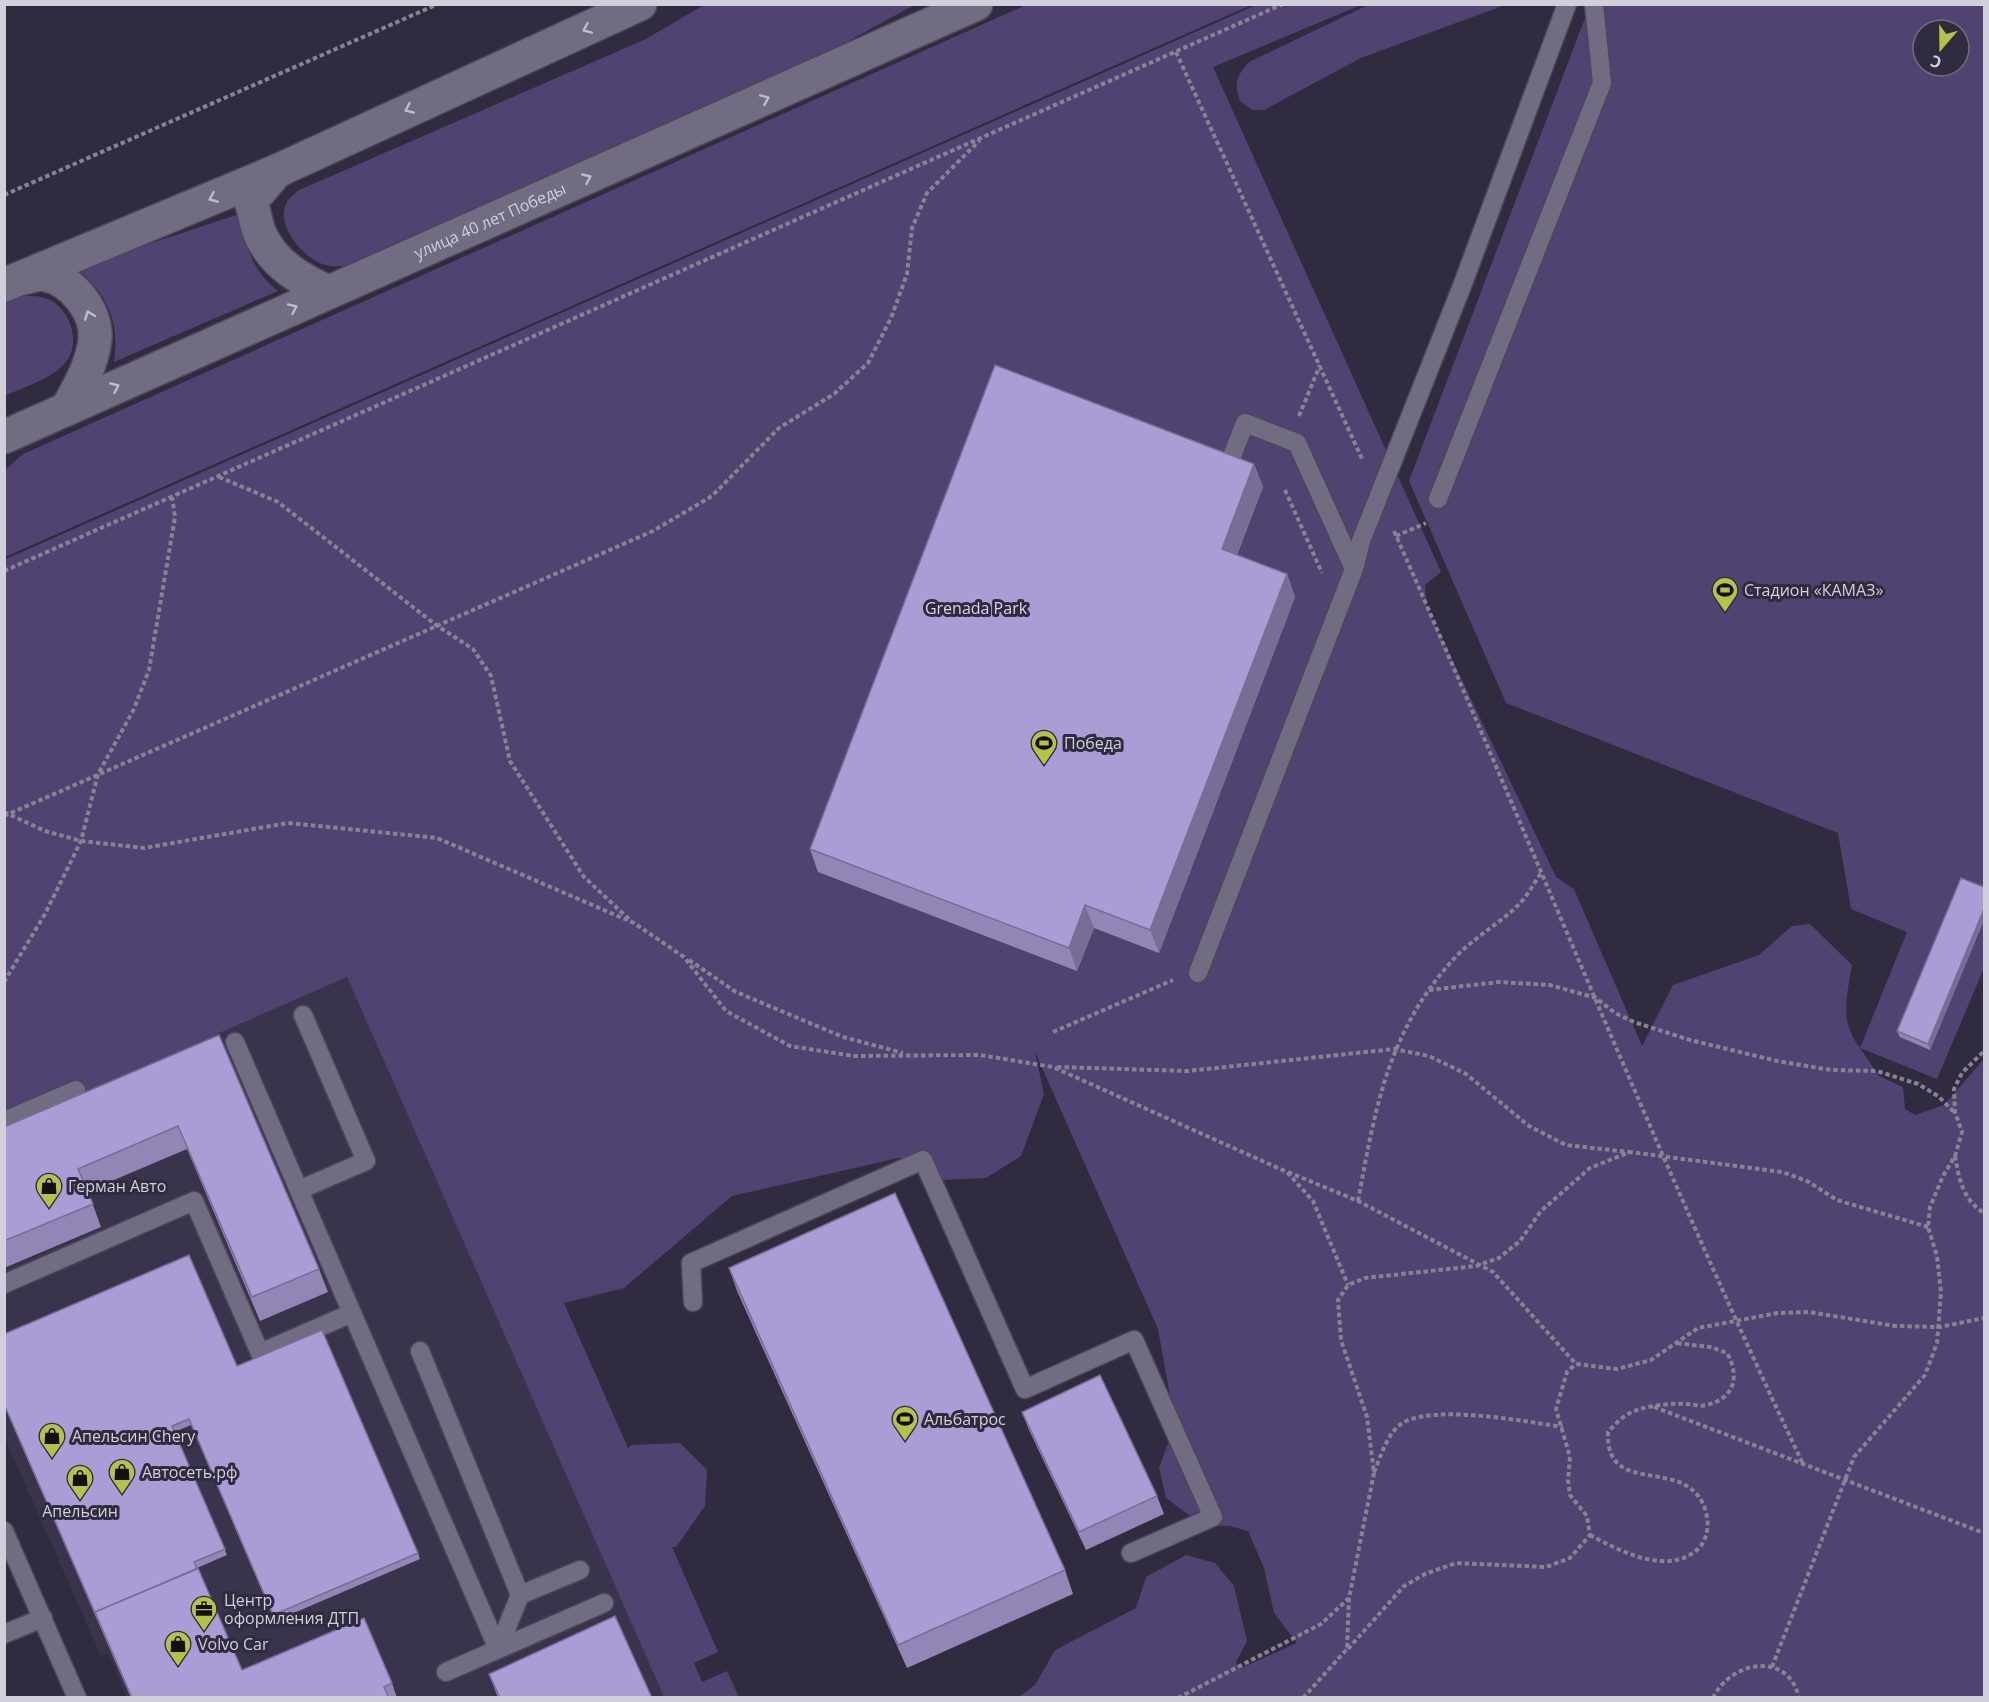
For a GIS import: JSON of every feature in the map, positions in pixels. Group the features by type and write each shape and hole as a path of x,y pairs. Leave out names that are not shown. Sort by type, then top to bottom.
{"street":[{"path":"11,282 277,171 640,4"},
{"name":"улица 40 лет Победы","path":"4,438 976,4"},
{"path":"277,171 251,201 262,238 275,256 295,276 328,292"},
{"path":"11,282 44,274 67,285 84,301 95,338 91,360 67,409"}],"lane":[{"path":"1198,973 1354,569 1361,541 1380,498 1567,4"},
{"path":"1438,500 1602,83 1594,4"},
{"path":"1228,466 1245,423 1297,443 1354,569"},
{"path":"299,1190 366,1161 303,1015"},
{"path":"235,1042 498,1649"},
{"path":"4,1121 76,1090"},
{"path":"693,1302 691,1263 923,1160 1025,1389 1134,1341 1213,1517 1131,1553"},
{"path":"4,1284 194,1202 260,1353 352,1313"},
{"path":"420,1351 520,1595 498,1649"},
{"path":"4,1531 77,1698"},
{"path":"520,1595 580,1570"},
{"path":"446,1672 604,1603"},
{"path":"4,1634 43,1618"}],"path":[{"path":"4,195 438,4"},
{"path":"4,571 1283,4"},
{"path":"1176,52 1380,498 1596,998 1660,1155 1734,1320 1803,1464"},
{"path":"6,814 653,531 712,496 778,428 834,394 868,363 891,318 907,274 912,228 927,193 983,138"},
{"path":"1320,365 1277,471 1324,578"},
{"path":"219,477 278,502 436,625 473,649 491,676 510,761 584,877 634,923 736,992 843,1036 907,1054"},
{"path":"4,982 45,914 81,841 98,774 133,711 149,670 175,517 172,497"},
{"path":"1396,536 1426,523"},
{"path":"6,814 45,831 81,841 144,848 288,824 437,838 634,923"},
{"path":"1358,1201 1375,1112 1394,1049 1429,990 1452,960 1516,907 1542,872"},
{"path":"684,957 726,1011 790,1046 854,1056 980,1055 1053,1067 1188,1071 1394,1049 1429,1056 1466,1074 1530,1126 1566,1145 1782,1172 1807,1181 1837,1200 1929,1227"},
{"path":"1053,1032 1179,978"},
{"path":"1429,990 1509,983 1550,985 1596,998 1615,1013 1634,1022 1690,1040 1777,1061 1831,1070 1876,1071 1918,1084 1938,1096 1955,1113"},
{"path":"1772,1667 1854,1457 1925,1374 1937,1343 1941,1292 1937,1256 1929,1227 1930,1207 1943,1176 1956,1156 1962,1132 1955,1113 1954,1089 1962,1073 1984,1051"},
{"path":"1053,1067 1287,1172 1358,1201 1476,1266 1493,1272 1576,1364 1617,1369 1651,1360 1698,1328 1778,1313 1809,1312 1895,1326 1940,1327 1984,1318"},
{"path":"1374,1473 1366,1417 1341,1340 1338,1300 1347,1285 1365,1278 1476,1266 1499,1258 1520,1241 1541,1211 1590,1168 1630,1152"},
{"path":"1956,1156 1960,1185 1975,1207 1984,1213"},
{"path":"1287,1172 1313,1201 1347,1285"},
{"path":"1590,1535 1623,1552 1651,1560 1678,1560 1693,1553 1704,1542 1708,1527 1706,1510 1694,1491 1676,1480 1624,1471 1612,1457 1608,1432 1635,1410 1686,1403 1704,1406 1719,1400 1733,1386 1735,1368 1727,1353 1710,1347 1674,1343"},
{"path":"1303,1698 1404,1586 1425,1574 1456,1563 1546,1567 1570,1558 1590,1535 1587,1516 1570,1495 1568,1480 1570,1457 1556,1409 1567,1372 1576,1364"},
{"path":"1653,1407 1984,1533"},
{"path":"1347,1649 1349,1598 1374,1473 1390,1436 1402,1423 1418,1417 1468,1415 1563,1427"},
{"path":"1178,1698 1321,1624 1349,1598"},
{"path":"1713,1698 1724,1682 1738,1670 1755,1665 1772,1667 1786,1674 1795,1684 1799,1698"}],"shaded area":[{"path":"347,977 664,1697 127,1697 108,1653 101,1656 5,1439 4,1133 217,1038 215,1035"}],"green space":[{"path":"1370,4 1505,5 1361,58 1264,110 1252,110 1240,101 1237,80 1249,62"},
{"path":"704,5 914,5 838,47 345,266 327,266 317,262 293,240 284,221 284,211 288,201 297,191 646,39"},
{"path":"1026,5 1251,5 5,557 5,470 23,454"},
{"name":"Grenada Park","path":"1256,5 1361,5 1213,67 1441,572 1425,585 1427,607 1556,877 1574,889 1642,1046 1673,985 1759,955 1792,926 1810,924 1852,965 1846,1008 1849,1028 1853,1038 1879,1076 1903,1087 1905,1109 1915,1115 1944,1105 1984,1059 1984,1697 1019,1697 1035,1685 1055,1650 1136,1608 1146,1577 1186,1555 1215,1563 1234,1586 1247,1641 1236,1662 1239,1669 1297,1643 1274,1613 1264,1568 1248,1531 1230,1526 1202,1525 1166,1498 1159,1468 1175,1424 1158,1329 1035,1052 1044,1094 1021,1156 986,1178 943,1180 925,1160 898,1158 732,1196 624,1288 564,1303 628,1448 631,1445 680,1443 707,1470 705,1506 676,1547 672,1547 718,1652 694,1663 702,1682 727,1671 739,1697 664,1697 347,977 215,1035 217,1039 5,1133 4,560"},
{"name":"Стадион «КАМАЗ»","path":"1590,5 1984,5 1984,968 1937,1079 1860,1048 1907,932 1851,909 1838,833 1506,703 1409,481"},
{"path":"242,213 247,247 251,256 262,275 278,291 114,362 115,334 109,309 96,288 76,268"},
{"path":"20,296 44,298 58,306 68,319 73,343 63,366 40,381 5,396 4,301"}],"building":[{"name":"Победа","path":"995,365 1254,464 1222,549 1287,574 1150,930 1085,905 1069,948 810,849"},
{"path":"1961,878 1984,887 1984,909 1928,1044 1897,1031"},
{"path":"219,1035 319,1269 252,1297 178,1126 78,1169 93,1204 4,1241 4,1127"},
{"name":"Альбатрос","path":"895,1193 1065,1570 898,1645 729,1268"},
{"path":"189,1255 237,1366 322,1330 418,1553 273,1615 189,1419 172,1426 225,1549 194,1562 197,1569 95,1612 102,1629 4,1404 4,1334"},
{"path":"1100,1375 1157,1496 1079,1532 1022,1412"},
{"name":"Volvo Car","path":"198,1568 242,1670 364,1618 392,1683 384,1687 389,1698 132,1698 95,1612"},
{"path":"615,1616 652,1698 500,1698 489,1674"}],"place":[{"name":"Стадион «КАМАЗ»","path":"1725,613"},
{"name":"Победа","path":"1044,766"},
{"name":"Герман Авто","path":"49,1209"},
{"name":"Альбатрос","path":"905,1442"},
{"name":"Апельсин Chery","path":"52,1459"},
{"name":"Автосеть.рф","path":"122,1495"},
{"name":"Апельсин","path":"80,1501"},
{"name":"Центр оформления ДТП","path":"204,1632"},
{"name":"Volvo Car","path":"178,1667"}]}
